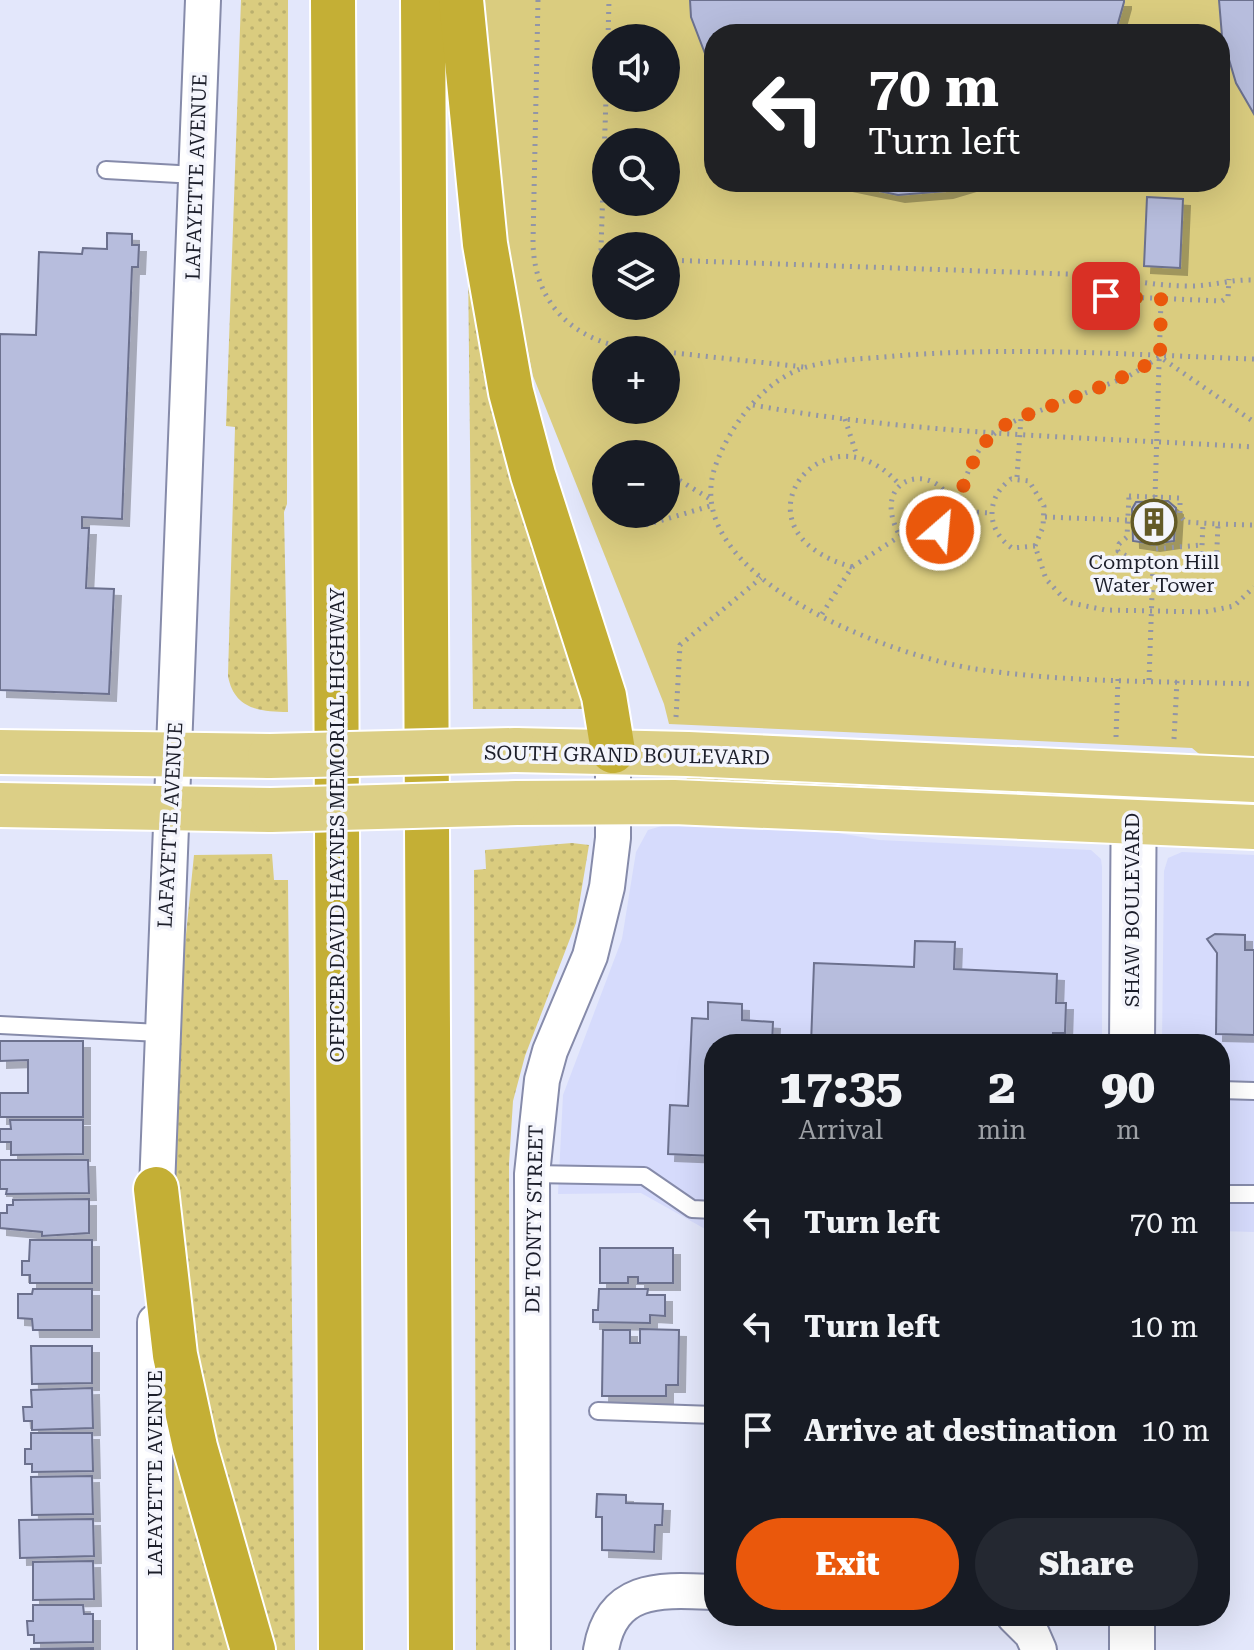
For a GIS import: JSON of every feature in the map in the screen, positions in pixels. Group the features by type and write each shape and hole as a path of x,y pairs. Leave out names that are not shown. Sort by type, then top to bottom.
{"highway":[{"name":"OFFICER DAVID HAYNES MEMORIAL HIGHWAY","path":"333,0 341,1650"},
{"path":"423,0 431,1650"},
{"path":"461,0 485,244 511,392 533,475 607,706 613,751"},
{"path":"156,1189 175,1355 195,1447 253,1650"}],"main road":[{"name":"SOUTH GRAND BOULEVARD","path":"0,752 173,757 613,751 1134,777 1254,780"},
{"path":"0,805 171,811 613,802 1254,827"}],"street":[{"name":"LAFAYETTE AVENUE","path":"155,1650 156,1189 160,1033 203,0"},
{"name":"DE TONTY STREET","path":"533,1650 532,1174 542,1080 599,926 611,852 613,751"},
{"name":"SHAW BOULEVARD","path":"1132,1034 1134,777"},
{"path":"601,1650 614,1618 626,1603 642,1593 659,1589 704,1591"},
{"path":"1024,1626 1032,1634 1039,1650"},
{"path":"1132,1626 1132,1650"}],"lane":[{"path":"106,170 196,175"},
{"path":"0,1025 160,1033"},
{"path":"1230,1090 1254,1091"},
{"path":"532,1174 644,1176 692,1209 704,1210"},
{"path":"1230,1194 1254,1194"},
{"path":"598,1411 704,1415"}],"path":[{"path":"538,0 533,242 536,277 546,299 592,340"},
{"path":"608,24 609,0"},
{"path":"602,232 606,112"},
{"path":"680,260 1096,275 1135,284 1177,286 1229,279 1254,280"},
{"path":"1096,275 1099,295 1161,299 1225,300 1229,279"},
{"path":"1155,497 1161,299"},
{"path":"680,353 762,360 805,368 920,354 1025,352 1254,359"},
{"path":"898,483 892,505 900,536 908,540 931,536 946,524 967,471 994,433 1021,418 1129,376 1160,357"},
{"path":"1160,357 1254,422"},
{"path":"805,368 779,381 752,405 716,464 710,503 718,532 761,578 822,614 883,642 944,663 1031,675 1254,684"},
{"path":"752,405 845,419 1020,436 1254,447"},
{"path":"1017,477 1021,418"},
{"path":"845,419 857,456"},
{"path":"852,567 823,557 799,538 791,510 792,496 804,473 827,459 857,456 880,467 898,483"},
{"path":"1035,546 1021,549 1003,541 995,532 991,513 1004,484 1017,477 1029,481 1036,489 1045,517 1035,546 1046,579 1067,602 1092,609 1220,610 1244,599 1254,587"},
{"path":"898,483 916,478 934,483 951,501 953,511"},
{"path":"680,482 710,503"},
{"path":"1218,524 1216,569 1137,564 1118,551 1119,544 1127,537 1129,496 1180,498 1181,519 1254,525"},
{"path":"680,513 710,503"},
{"path":"953,511 991,513"},
{"path":"1045,517 1128,520"},
{"path":"1201,569 1203,523"},
{"path":"822,614 852,567 900,536"},
{"path":"1153,544 1153,549 1202,545"},
{"path":"1149,680 1153,566"},
{"path":"676,717 680,645 761,578"},
{"path":"1116,737 1118,679"},
{"path":"1174,739 1177,681"}],"shaded area":[{"path":"241,0 288,0 287,504 284,512 288,712 258,709 242,702 231,687 228,676 235,427 226,426"},
{"path":"485,0 1254,0 1254,759 1204,758 1192,748 669,724 664,704 594,528 680,528 680,440 592,440 592,524 533,376 509,260 489,116"},
{"path":"468,264 590,709 473,709"},
{"path":"687,775 1066,792 1065,803 686,786"},
{"path":"672,823 809,828 879,840 1091,850 1101,859 1102,867 1102,1034 704,1034 704,1228 641,1193 558,1194 563,1095 622,939 636,852 648,830"},
{"path":"572,843 589,845 576,923 525,1056 513,1101 509,1164 510,1650 476,1650 474,870 486,869 485,850"},
{"path":"1182,852 1254,855 1254,1232 1230,1231 1230,1034 1162,1034 1164,871 1168,858"},
{"path":"272,854 274,880 288,880 295,1650 267,1650 186,1349 173,1171 177,1024 194,855"},
{"path":"173,1451 182,1456 239,1650 174,1650"}],"building":[{"path":"690,0 1124,0 1118,24 704,24 704,51 691,17"},
{"path":"1219,0 1254,0 1254,114 1236,83 1230,63 1230,24 1221,24"},
{"path":"884,192 934,192 898,195"},
{"path":"1147,197 1183,199 1180,268 1144,266"},
{"path":"107,233 132,234 132,245 139,245 138,267 132,267 122,519 82,517 82,528 89,528 86,588 114,589 109,694 0,690 0,334 36,335 39,252 82,254 83,248 107,249"},
{"name":"Compton Hill Water Tower","path":"1168,501 1176,508 1174,541 1153,544 1133,541 1132,509 1136,502"},
{"path":"1215,934 1245,935 1245,950 1254,950 1254,1035 1216,1034 1217,953 1207,939"},
{"path":"915,941 955,942 954,969 1057,974 1056,1003 1066,1003 1065,1033 811,1034 814,963 914,967"},
{"path":"708,1002 742,1004 742,1020 773,1022 772,1034 704,1034 704,1156 668,1154 670,1105 688,1106 692,1018 708,1019"},
{"path":"0,1041 83,1041 83,1117 0,1117 0,1093 28,1093 28,1060 0,1061"},
{"path":"10,1120 83,1120 83,1154 11,1155 11,1142 0,1142 0,1129 11,1129"},
{"path":"0,1160 88,1160 89,1193 6,1194 7,1189 0,1189"},
{"path":"89,1199 89,1233 42,1236 42,1232 0,1228 0,1213 7,1213 7,1205 13,1205 13,1200"},
{"path":"30,1240 92,1240 92,1283 30,1283 30,1275 22,1275 22,1261 29,1261"},
{"path":"600,1248 673,1248 673,1283 638,1283 638,1277 628,1277 628,1283 600,1283"},
{"path":"33,1289 92,1289 92,1330 33,1330 32,1319 18,1318 18,1294 32,1294"},
{"path":"599,1289 648,1289 647,1295 665,1295 665,1316 650,1315 650,1323 593,1322 593,1310 598,1310"},
{"path":"640,1329 679,1330 678,1385 666,1385 666,1396 602,1396 603,1330 630,1330 630,1343 640,1343"},
{"path":"31,1346 92,1346 92,1383 32,1384"},
{"path":"92,1388 93,1428 32,1430 32,1421 24,1421 23,1407 32,1407 31,1390"},
{"path":"31,1433 92,1433 93,1471 32,1472 32,1464 25,1464 25,1449 31,1449"},
{"path":"92,1476 93,1514 32,1515 31,1477"},
{"path":"597,1494 626,1495 626,1503 663,1504 662,1525 655,1525 654,1552 602,1550 602,1517 596,1517"},
{"path":"93,1519 94,1556 20,1558 19,1520"},
{"path":"93,1561 94,1599 33,1600 33,1562"},
{"path":"33,1605 83,1605 84,1614 93,1614 93,1642 34,1643 34,1635 28,1635 27,1621 33,1621"},
{"path":"31,1649 93,1650 31,1650"}],"place":[{"name":"Compton Hill Water Tower","path":"1154,522"}],"route":[{"path":"940,530 951,518 967,471 978,451 994,433 1021,418 1129,376 1160,357 1161,299 1106,296"}]}
